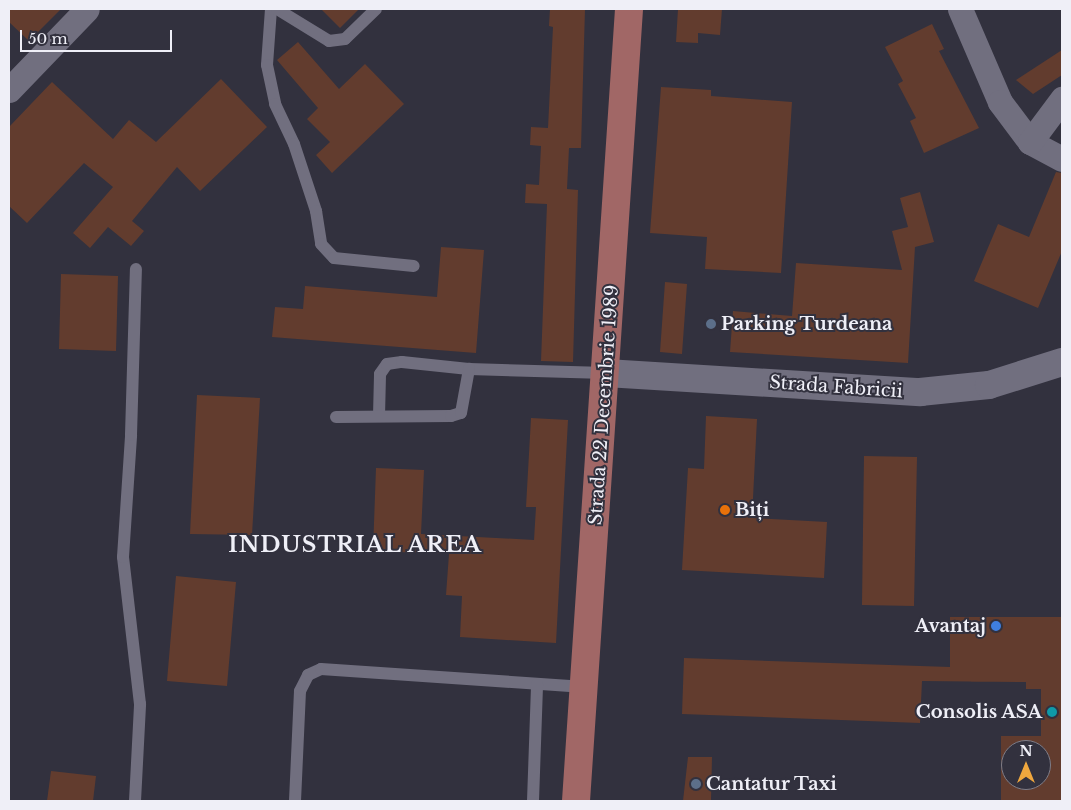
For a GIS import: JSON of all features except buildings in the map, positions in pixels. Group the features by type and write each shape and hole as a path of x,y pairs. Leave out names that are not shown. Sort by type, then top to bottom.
{"main road":[{"name":"Strada 22 Decembrie 1989","path":"576,801 629,9"}],"street":[{"path":"9,90 87,9"},
{"path":"960,9 1000,102 1030,142 1062,159"},
{"path":"1030,142 1062,98"},
{"name":"Strada Fabricii","path":"606,373 920,392 989,385 1062,362"}],"lane":[{"path":"272,9 267,65 275,104 294,144 310,194 321,244 334,258 414,266"},
{"path":"277,9 329,41 345,39 376,9"},
{"path":"135,801 140,704 123,557 131,435 136,269"},
{"path":"379,416 380,374 386,364 402,362 469,369 606,373"},
{"path":"336,417 451,416 461,413 469,369"},
{"path":"295,801 300,691 308,676 321,669 584,687"},
{"path":"533,801 537,684"}],"place":[{"name":"Parking Turdeana","path":"711,324"},
{"name":"Biți","path":"725,510"},
{"name":"Avantaj","path":"996,626"},
{"name":"Consolis ASA","path":"1052,712"},
{"name":"Cantatur Taxi","path":"696,784"}],"district":[{"name":"INDUSTRIAL AREA","path":"355,545"}]}
